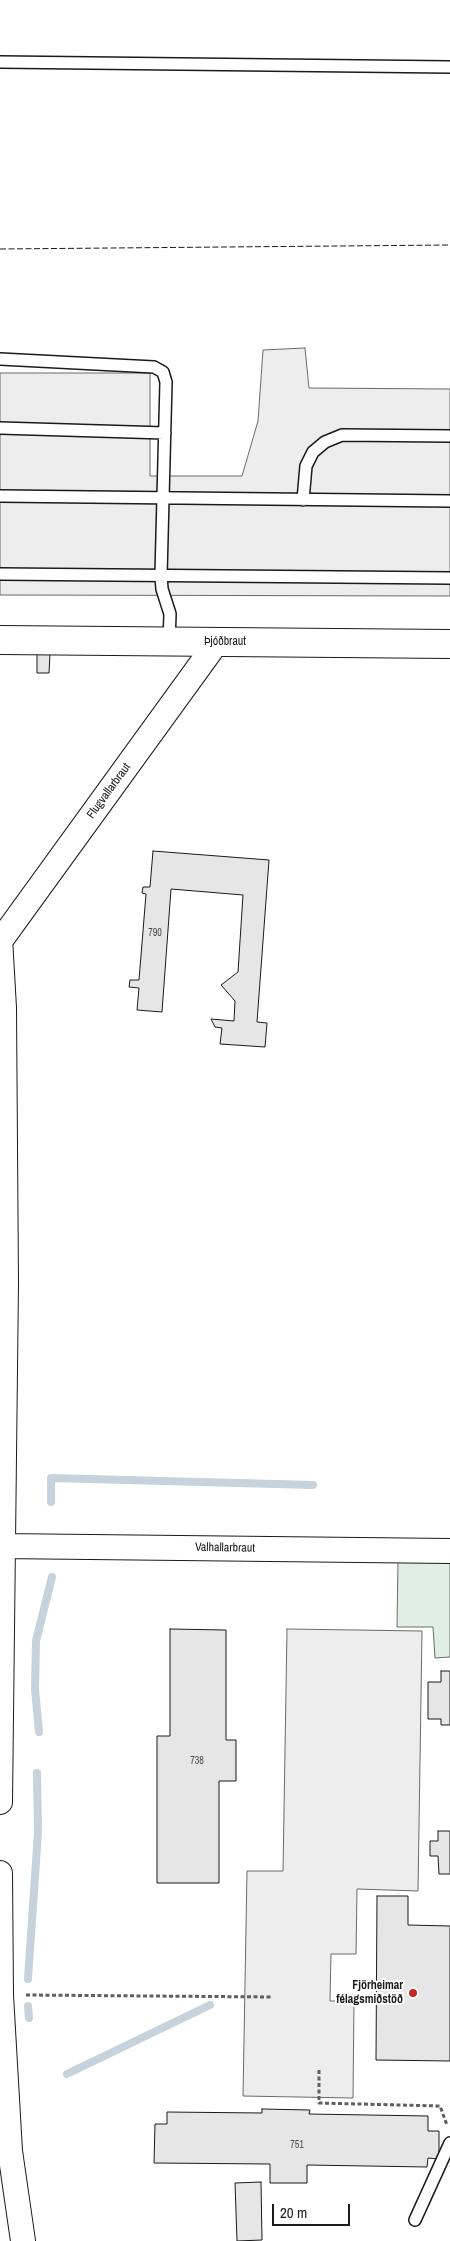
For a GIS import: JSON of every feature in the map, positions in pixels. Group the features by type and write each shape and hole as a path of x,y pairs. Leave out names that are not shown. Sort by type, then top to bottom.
{"street":[{"name":"Þjóðbraut","path":"0,640 450,644"},
{"name":"Flugvallarbraut","path":"0,1802 4,1008 1,939 216,642"},
{"name":"Valhallarbraut","path":"1,1546 450,1551"},
{"path":"0,1873 2,1995 10,2151 23,2241"}],"lane":[{"path":"0,62 450,67"},
{"path":"0,359 154,367 163,372 166,382 161,575 162,589 170,614 169,642"},
{"path":"0,428 165,433"},
{"path":"303,500 306,466 312,452 325,442 342,435 450,436"},
{"path":"0,496 450,502"},
{"path":"0,574 450,578"},
{"path":"415,2220 450,2143"}],"path":[{"path":"2,1995 273,1998"},
{"path":"319,2070 318,2103 440,2106 447,2127"}],"green space":[{"path":"398,1561 450,1562 450,1657 435,1658 433,1627 397,1627"}],"shaded area":[{"path":"305,348 309,388 450,389 450,596 0,595 0,373 150,373 150,476 242,476 258,421 263,350"},
{"path":"287,1629 422,1631 418,1891 357,1889 356,1954 331,1954 330,2001 354,2001 353,2098 243,2096 247,1871 283,1871"}],"building":[{"path":"37,654 50,654 49,673 37,673"},
{"path":"153,851 269,860 257,1022 267,1023 265,1047 220,1044 222,1028 215,1027 211,1019 234,1021 235,1001 221,985 238,972 243,895 171,889 162,1012 137,1010 139,988 129,987 130,980 139,980 146,894 142,893 143,887 150,887"},
{"path":"170,1629 226,1630 226,1740 236,1740 236,1781 219,1781 219,1883 157,1883 157,1736 170,1736"},
{"path":"441,1671 450,1671 450,1725 441,1725 441,1719 428,1719 428,1682 441,1682"},
{"path":"438,1831 450,1831 450,1874 439,1874 438,1856 430,1856 430,1841 438,1841"},
{"name":"Fjörheimar félagsmiðstöð","path":"377,1896 408,1896 408,1925 450,1926 450,2061 376,2060"},
{"path":"262,2109 310,2110 309,2114 428,2116 428,2131 439,2131 439,2159 428,2158 427,2167 307,2165 307,2183 270,2183 270,2164 154,2163 155,2124 167,2124 167,2112 262,2113"},
{"path":"261,2182 262,2240 237,2241 235,2183"}],"waterway":[{"path":"51,1502 51,1478 313,1485"},
{"path":"39,1732 35,1689 36,1641 52,1577"},
{"path":"28,1979 38,1832 37,1773"},
{"path":"67,2074 210,2005"},
{"path":"28,2006 29,2018"}],"fence":[{"path":"0,249 450,245"}],"place":[{"name":"Fjörheimar félagsmiðstöð","path":"413,1993"}]}
